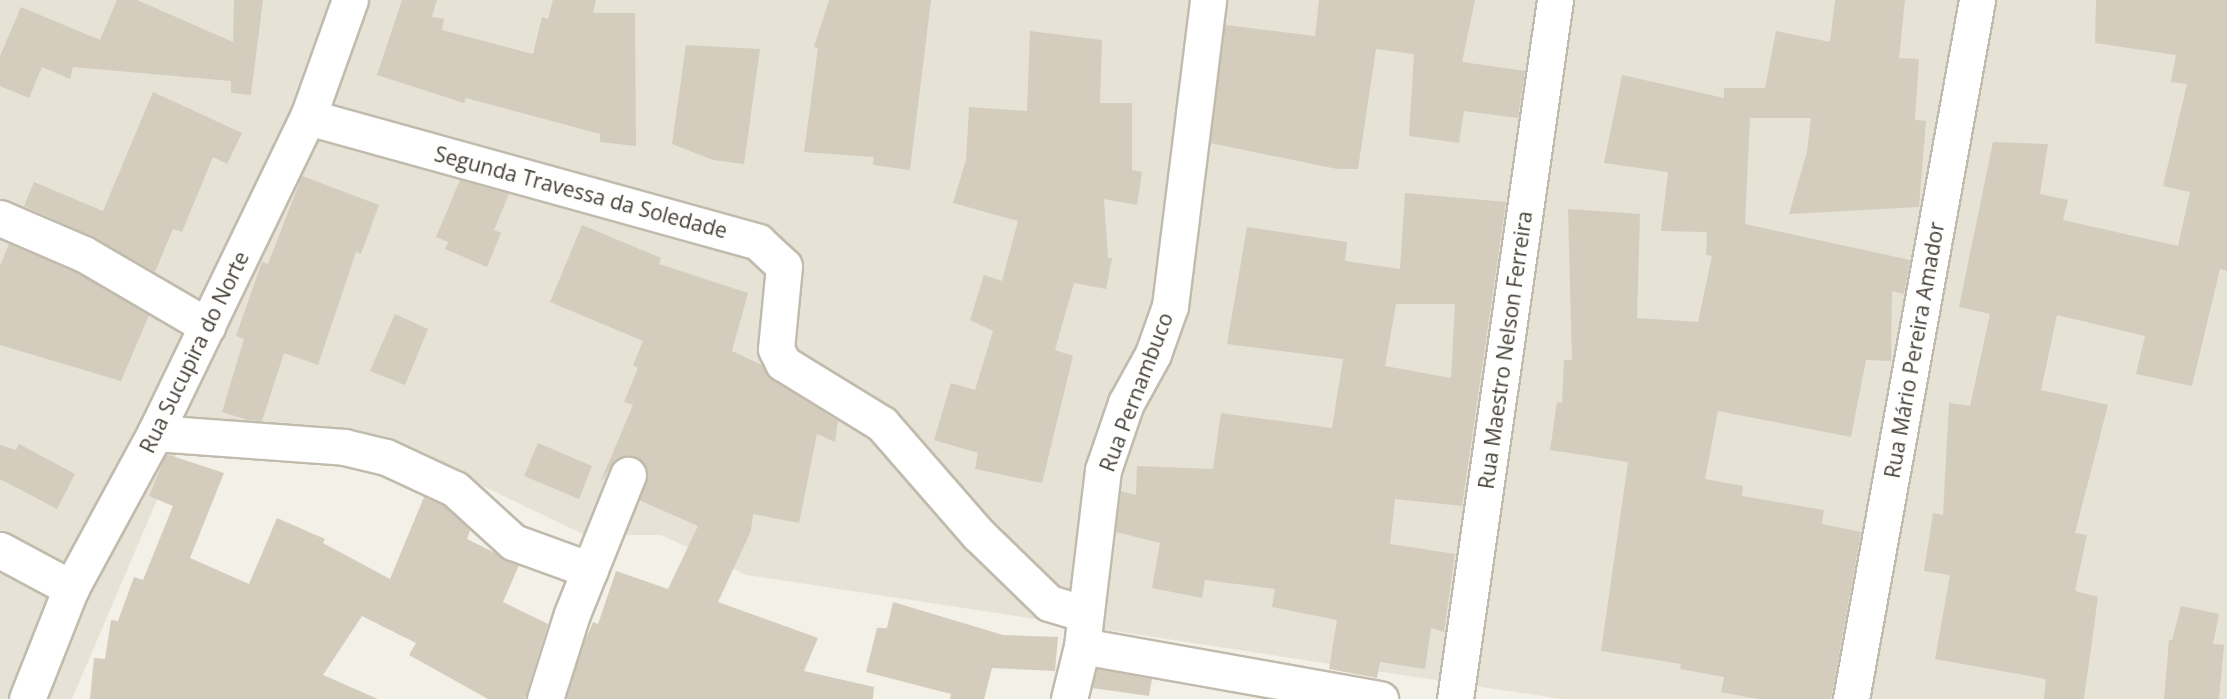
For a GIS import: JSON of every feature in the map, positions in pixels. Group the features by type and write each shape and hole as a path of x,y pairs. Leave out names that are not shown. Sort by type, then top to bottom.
{"street":[{"name":"Rua Sucupira do Norte","path":"27,699 71,588 155,433 308,117 350,0"},
{"name":"Rua Pernambuco","path":"1069,699 1083,630 1103,470 1126,403 1153,354 1170,306 1208,0"},
{"name":"Rua Maestro Nelson Ferreira","path":"1455,699 1555,0"},
{"name":"Rua Mário Pereira Amador","path":"1851,699 1977,0"},
{"name":"Segunda Travessa da Soledade","path":"308,117 758,242 784,266 776,349 788,369 882,424 978,534 1049,603 1083,630"},
{"path":"0,218 84,254 207,326"},
{"path":"155,433 344,447 386,457 455,489 513,542 590,570"},
{"path":"545,699 590,570 628,475"},
{"path":"0,550 71,588"},
{"path":"1083,630 1380,699"}],"shaded area":[{"path":"0,0 2227,0 2227,699 1561,699 747,575 661,535 585,535 399,446 177,453 72,699 0,699"}],"building":[{"path":"117,0 137,0 233,42 234,0 263,0 251,95 231,93 231,81 73,67 70,79 42,67 29,98 0,86 0,56 21,7 100,40"},
{"path":"402,0 437,0 432,17 444,19 442,30 533,54 542,17 548,19 553,0 596,0 593,13 635,13 636,146 600,142 600,134 466,98 464,103 377,75"},
{"path":"829,0 931,0 910,170 873,165 874,157 804,152 818,48 814,47"},
{"path":"1319,0 1475,0 1462,62 1525,71 1518,118 1464,111 1459,143 1409,136 1414,54 1376,49 1358,169 1337,169 1210,143 1225,25 1315,36"},
{"path":"1835,0 1905,0 1899,58 1919,59 1915,120 1926,121 1919,207 1789,214 1807,152 1811,118 1750,118 1745,224 1910,260 1904,294 1892,291 1891,361 1866,360 1851,437 1718,411 1705,479 1743,486 1742,496 1824,510 1822,524 1861,532 1831,699 1757,699 1721,692 1724,677 1680,669 1681,664 1601,651 1628,462 1550,450 1557,402 1562,403 1564,360 1572,360 1568,209 1640,214 1637,318 1698,322 1712,256 1706,255 1707,232 1661,231 1668,172 1604,163 1622,75 1724,98 1724,88 1765,88 1776,31 1830,42"},
{"path":"2096,0 2227,0 2227,271 2220,269 2192,386 2136,374 2145,336 2057,315 2041,390 2108,405 2075,533 2087,535 2075,591 2098,597 2084,699 2044,699 2046,679 1935,659 1950,575 1924,571 1933,513 1943,515 1949,403 1970,406 1990,314 1959,307 1993,142 2048,144 2040,194 2068,200 2063,220 2178,246 2190,192 2163,186 2187,84 2171,82 2176,55 2095,43"},
{"path":"1030,31 1102,40 1100,103 1132,103 1132,170 1142,172 1137,205 1104,199 1108,258 1112,258 1106,289 1074,283 1055,350 1073,356 1042,483 975,469 978,453 934,440 951,383 975,390 993,331 970,320 984,275 1002,281 1018,221 953,203 966,160 969,107 1027,111"},
{"path":"686,45 760,49 744,164 713,160 672,144"},
{"path":"153,92 242,133 227,164 213,157 182,232 173,229 155,272 94,237 24,206 34,182 103,211"},
{"path":"302,176 379,205 361,254 356,252 318,365 284,353 262,421 248,420 222,412 244,339 236,336 262,262 268,264"},
{"path":"460,180 509,194 494,230 501,233 487,267 445,249 448,242 436,237"},
{"path":"1405,193 1506,202 1462,506 1395,499 1390,544 1455,554 1444,632 1431,628 1425,669 1380,662 1377,678 1329,669 1337,620 1272,607 1275,589 1205,580 1202,598 1152,588 1160,543 1116,532 1121,491 1136,495 1137,466 1213,469 1221,413 1332,428 1343,359 1227,344 1247,227 1347,242 1345,261 1400,269","holes":["1396,304 1455,304 1451,378 1385,366"]},
{"path":"582,225 661,258 659,264 748,293 732,351 762,365 772,380 838,421 835,442 817,434 799,523 753,514 751,531 718,602 818,638 804,671 874,687 873,699 566,699 584,643 593,622 598,624 616,571 668,589 698,526 639,500 648,473 636,457 616,459 600,483 633,405 624,402 638,368 633,365 643,341 550,302"},
{"path":"9,244 75,272 149,315 121,381 0,345 0,266"},
{"path":"395,314 428,329 405,385 370,371"},
{"path":"538,443 592,466 579,499 524,476"},
{"path":"19,444 75,474 57,509 0,479 0,445 16,450"},
{"path":"166,454 224,473 190,558 249,584 277,518 325,539 323,543 390,579 424,497 444,506 470,530 467,539 519,565 503,602 548,624 525,699 488,699 409,655 416,643 362,616 323,675 378,699 90,699 94,658 105,659 111,620 118,621 134,577 143,580 173,506 149,496"},
{"path":"893,602 1003,635 1058,637 1055,671 992,668 984,699 950,699 951,694 866,672 877,628 887,628"},
{"path":"2181,606 2219,614 2213,644 2224,645 2219,699 2164,699 2169,640 2172,640"},
{"path":"1097,669 1152,679 1149,696 1092,688"}]}
